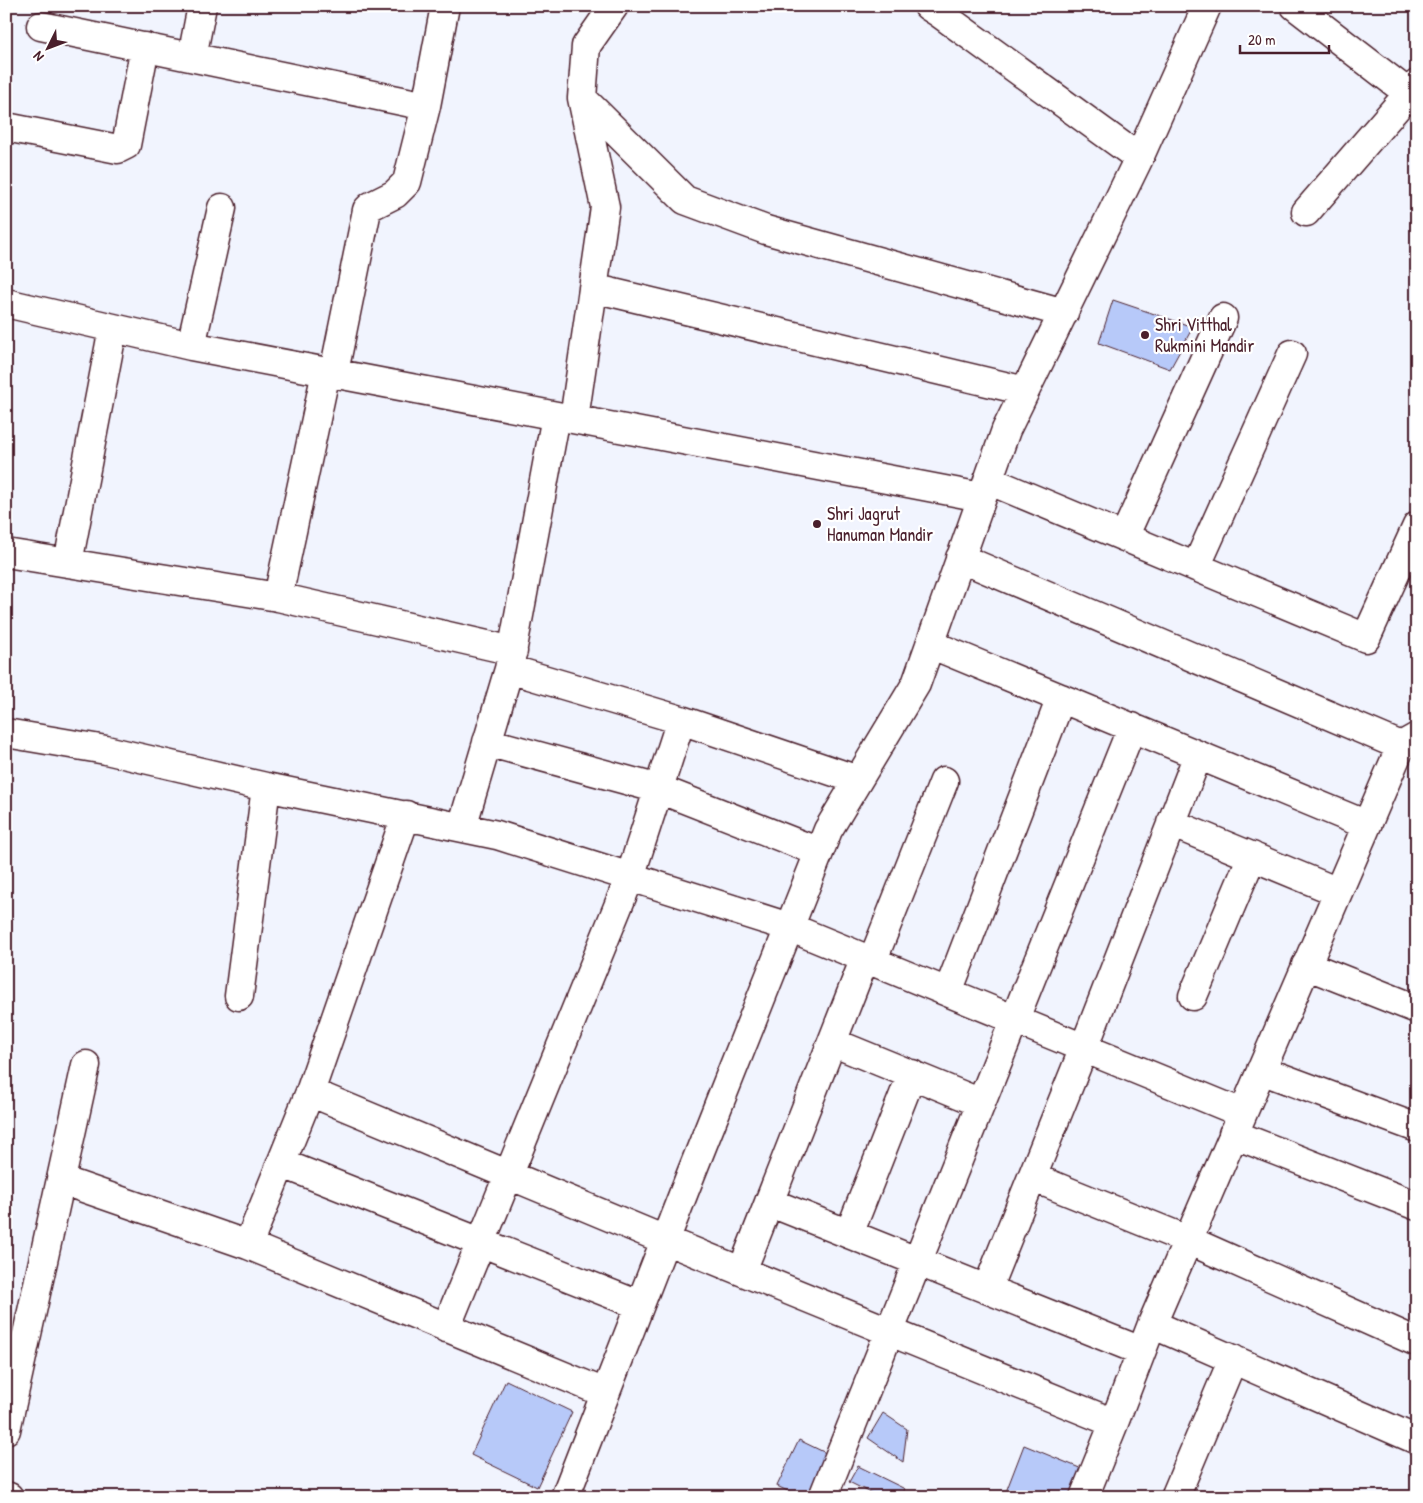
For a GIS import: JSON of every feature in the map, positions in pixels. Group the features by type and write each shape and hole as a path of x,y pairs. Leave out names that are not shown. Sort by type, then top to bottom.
{"street":[{"path":"192,57 202,6"},
{"path":"278,597 367,210 395,194 407,182 426,106 444,6"},
{"path":"462,827 511,660 593,288 605,207 582,98 586,46 614,6"},
{"path":"928,6 1139,158"},
{"path":"565,1497 639,1305 828,830 916,684 1006,430 1139,158 1207,6"},
{"path":"1295,6 1414,93 1306,212"},
{"path":"41,26 426,106"},
{"path":"6,126 118,149 124,148 145,47"},
{"path":"582,98 685,200 766,230 1064,313"},
{"path":"191,346 222,208"},
{"path":"593,288 1025,391"},
{"path":"6,303 191,346 565,418 985,489 1124,537 1366,638 1417,526"},
{"path":"1124,537 1223,318"},
{"path":"68,563 113,328"},
{"path":"1196,567 1292,354"},
{"path":"6,553 278,597 511,660 858,780"},
{"path":"960,558 1409,742 1367,825 1237,1124 1152,1324 1084,1497"},
{"path":"930,644 1367,825"},
{"path":"948,992 1061,698"},
{"path":"446,1328 630,877 681,720"},
{"path":"823,1497 1132,727"},
{"path":"6,733 106,750 497,835 789,927 1084,1048 1237,1124 1417,1206"},
{"path":"487,742 659,789 820,852"},
{"path":"987,1289 1084,1048 1198,754"},
{"path":"742,1271 832,1042 944,781"},
{"path":"239,996 266,786"},
{"path":"248,1245 310,1092 406,815"},
{"path":"1171,822 1338,892"},
{"path":"1194,996 1252,856"},
{"path":"1306,965 1417,1009"},
{"path":"832,1042 981,1103"},
{"path":"6,1430 86,1065"},
{"path":"1261,1070 1417,1128"},
{"path":"849,1234 912,1074"},
{"path":"310,1092 665,1240 1114,1423"},
{"path":"281,1163 639,1305"},
{"path":"1032,1177 1188,1240 1417,1342"},
{"path":"61,1180 248,1245 605,1393"},
{"path":"769,1202 1141,1351"},
{"path":"1152,1324 1417,1440"},
{"path":"1175,1497 1232,1359"}],"building":[{"name":"Shri Vitthal Rukmini Mandir","path":"1113,300 1193,327 1170,369 1099,343"},
{"path":"506,1380 572,1412 537,1487 471,1455"},
{"path":"883,1413 907,1429 903,1462 868,1438"},
{"path":"799,1440 830,1455 810,1497 800,1497 777,1486"},
{"path":"1024,1445 1082,1469 1071,1497 1004,1497"},
{"path":"858,1466 905,1489 901,1497 872,1497 873,1494 849,1482"}],"place":[{"name":"Shri Vitthal Rukmini Mandir","path":"1145,335"},
{"name":"Shri Jagrut Hanuman Mandir","path":"817,524"}]}
